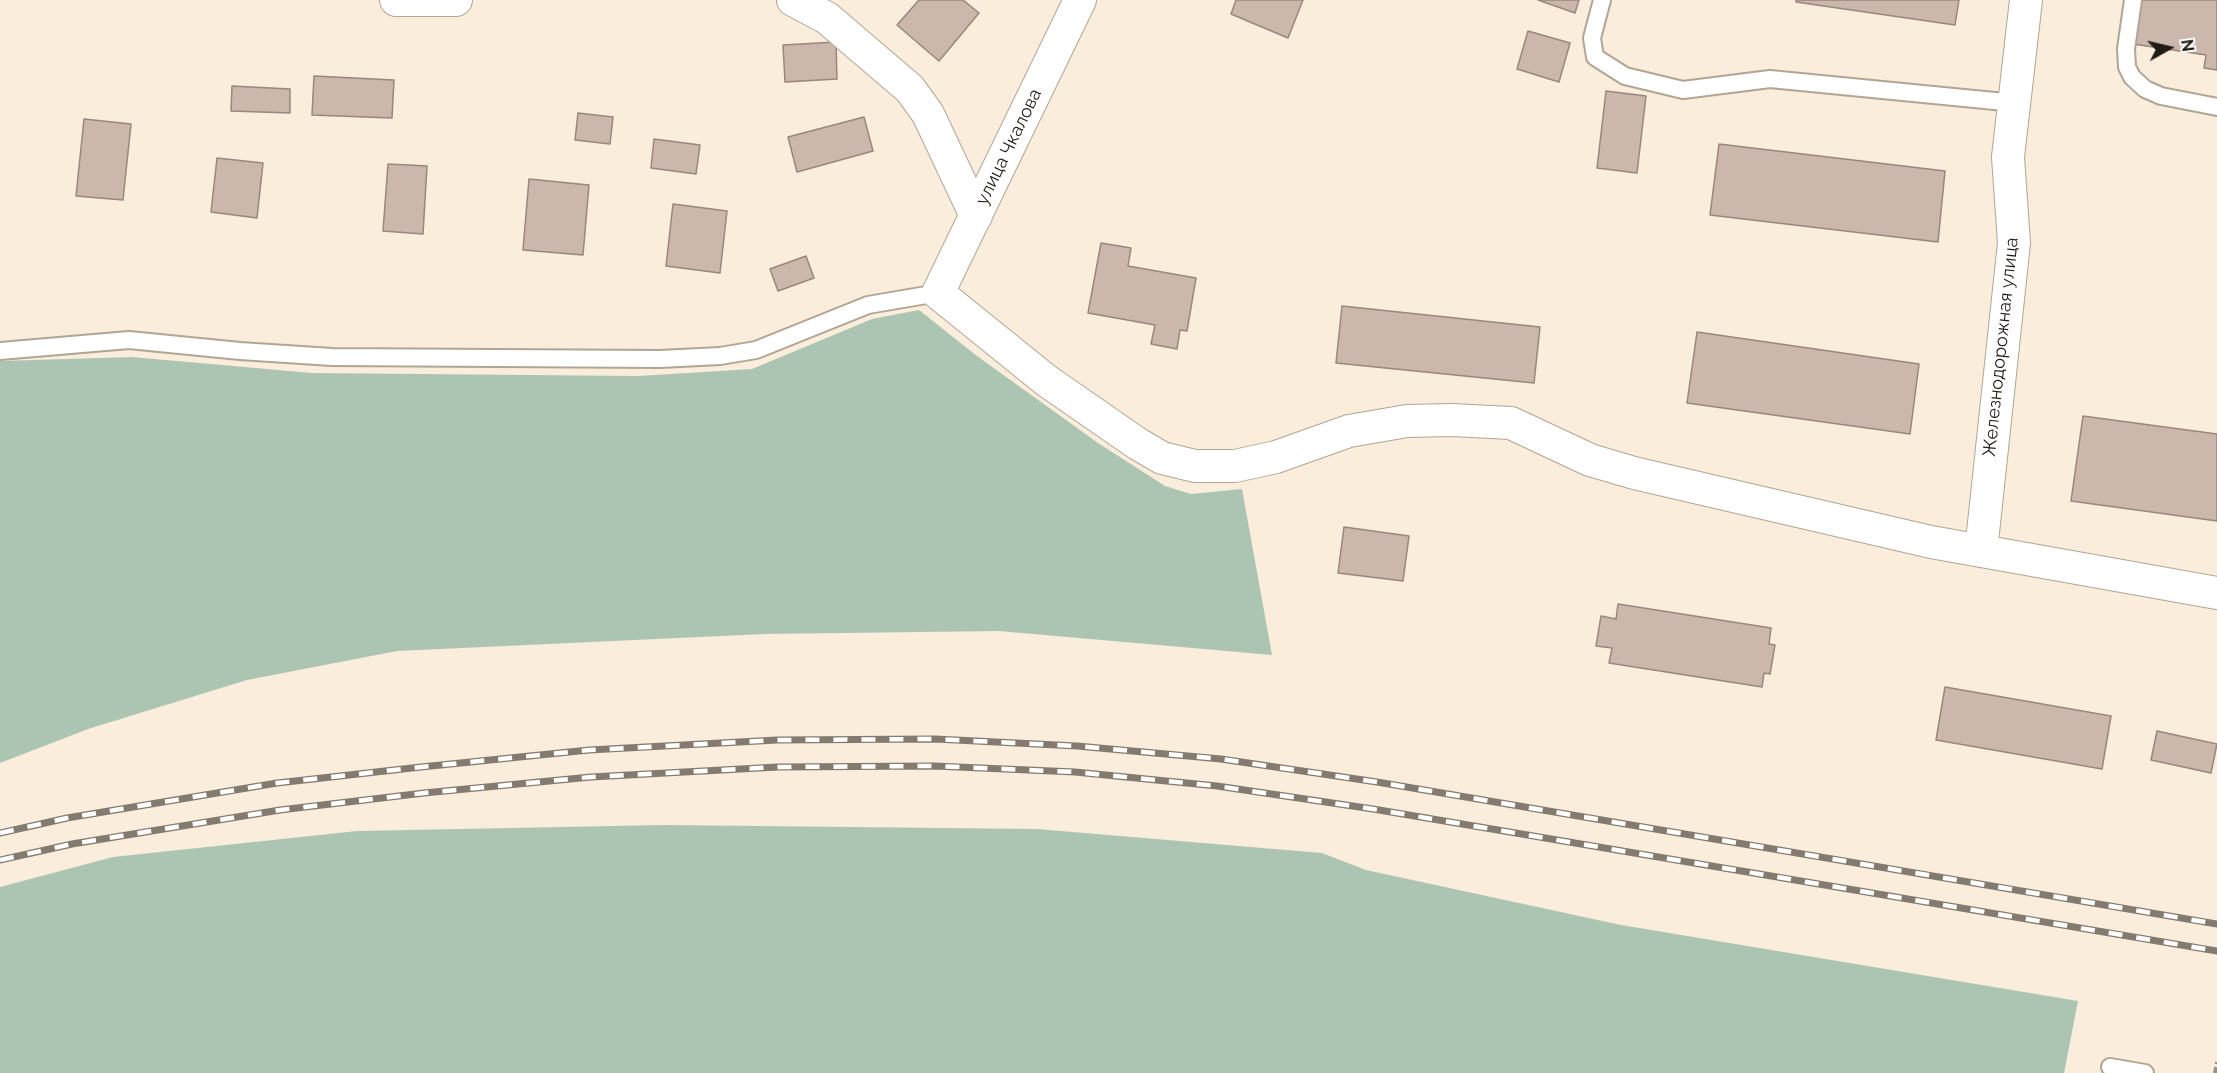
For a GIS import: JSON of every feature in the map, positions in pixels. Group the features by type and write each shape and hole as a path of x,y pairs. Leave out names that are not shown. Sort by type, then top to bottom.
{"street":[{"path":"396,0 456,0"},
{"path":"793,0 827,18 910,89 928,114 976,216"},
{"name":"улица Чкалова","path":"938,293 1080,0"},
{"name":"Железнодорожная улица","path":"1981,551 2014,243 2008,157 2026,0"},
{"path":"938,293 1047,381 1138,444 1162,458 1195,466 1235,466 1276,457 1349,431 1407,420 1511,423 1590,460 1634,473 1931,542 2217,592"}],"lane":[{"path":"1602,0 1592,38 1595,57 1625,76 1683,90 1770,79 2015,103"},
{"path":"2133,0 2126,49 2127,67 2132,77 2145,89 2161,96 2217,107"},
{"path":"0,351 129,340 332,357 660,359 720,356 756,351 868,305 938,293"},
{"path":"2110,1067 2145,1073"}],"path":[{"path":"2215,1073 2217,1062"}],"green space":[{"path":"919,310 977,356 1098,443 1165,486 1191,494 1242,489 1272,655 999,631 765,634 397,651 247,680 88,729 0,763 0,361 132,357 312,373 638,376 752,369 872,319"},
{"path":"664,825 1037,829 1322,853 1366,870 1621,925 2078,1001 2064,1073 0,1073 0,887 113,857 357,831"}],"building":[{"path":"919,0 963,0 979,13 939,61 897,25"},
{"path":"1236,0 1303,0 1288,38 1231,14"},
{"path":"1538,0 1579,0 1575,13"},
{"path":"1796,0 1959,0 1955,25 1796,2"},
{"path":"2139,0 2217,0 2217,70 2204,68 2206,55 2133,44"},
{"path":"1528,31 1570,43 1559,82 1517,69"},
{"path":"836,42 837,79 785,82 783,45"},
{"path":"314,76 394,80 392,118 312,115"},
{"path":"232,86 290,89 290,113 231,111"},
{"path":"1606,91 1646,96 1637,173 1597,168"},
{"path":"578,113 613,117 610,144 575,140"},
{"path":"864,117 873,151 797,172 788,137"},
{"path":"84,119 131,124 123,200 76,196"},
{"path":"654,139 700,145 696,174 651,168"},
{"path":"1719,144 1945,171 1938,242 1710,215"},
{"path":"217,158 263,163 257,218 211,212"},
{"path":"388,164 427,166 423,234 383,231"},
{"path":"529,179 589,185 583,255 523,250"},
{"path":"673,204 727,211 720,273 666,266"},
{"path":"1101,243 1131,248 1128,266 1196,278 1187,331 1180,330 1177,349 1151,344 1155,325 1088,313"},
{"path":"806,256 814,278 778,291 770,269"},
{"path":"1342,306 1540,327 1534,383 1336,363"},
{"path":"1697,332 1919,364 1910,434 1687,403"},
{"path":"2083,416 2217,434 2217,521 2071,501"},
{"path":"1344,527 1409,536 1403,581 1338,573"},
{"path":"1618,604 1771,628 1769,644 1775,645 1770,674 1764,673 1762,687 1609,663 1612,648 1596,646 1601,616 1616,619"},
{"path":"1945,687 2111,716 2102,769 1936,740"},
{"path":"2157,731 2217,744 2211,773 2151,760"}],"railway":[{"path":"0,833 67,818 277,783 589,750 777,740 935,739 1077,746 1221,759 1377,782 2217,924"},
{"path":"0,860 72,844 280,810 424,793 591,777 778,767 934,766 1075,772 1217,786 1373,809 2217,951"}]}
